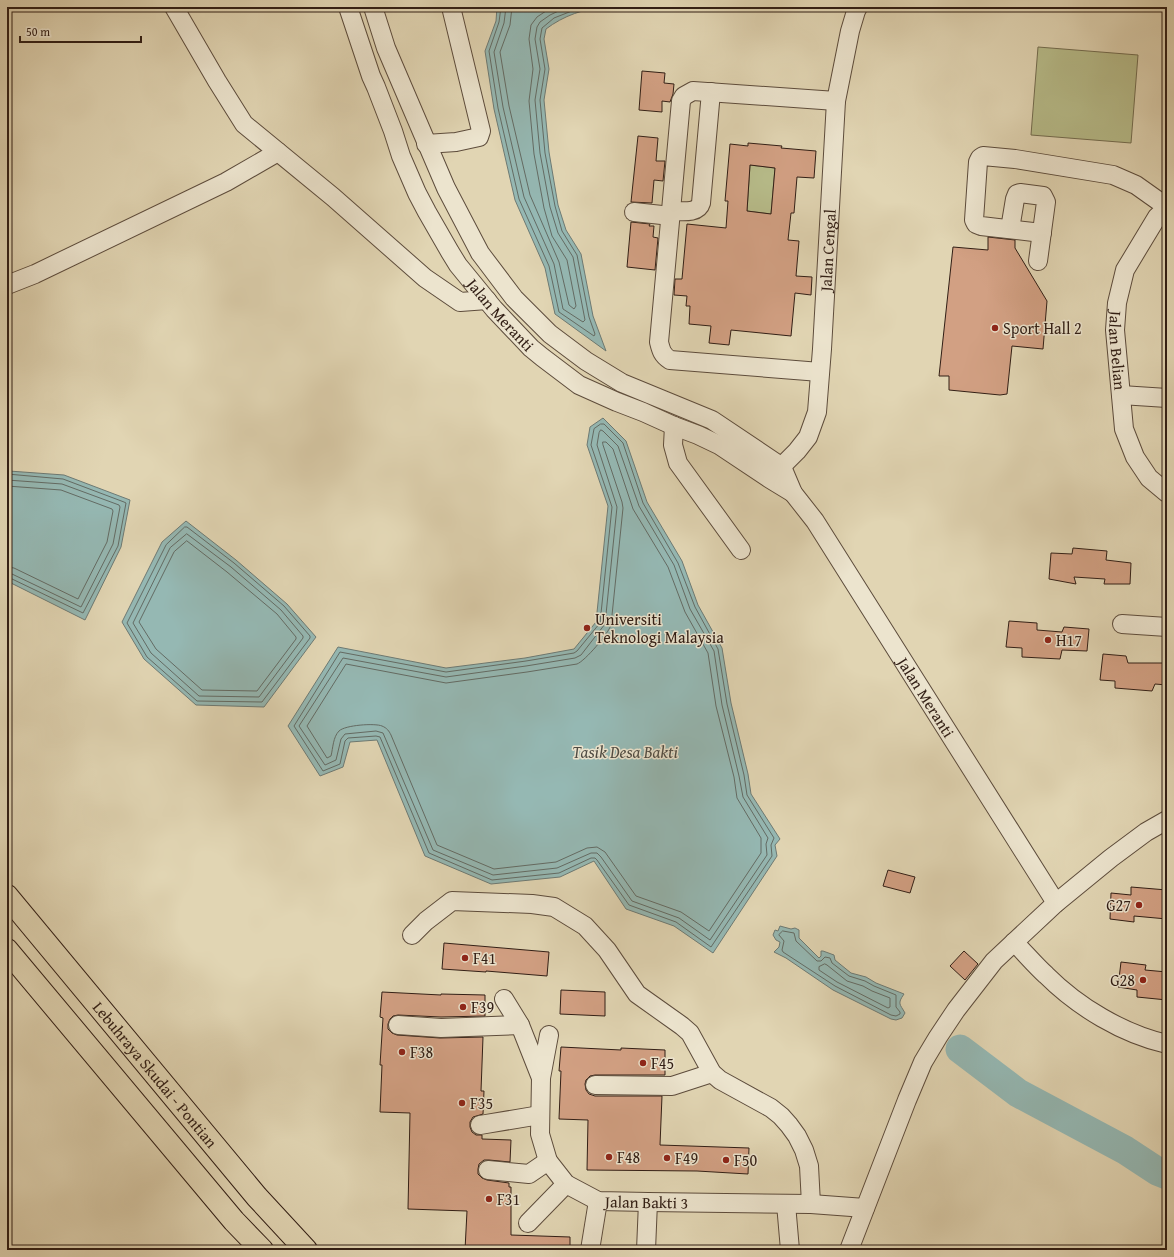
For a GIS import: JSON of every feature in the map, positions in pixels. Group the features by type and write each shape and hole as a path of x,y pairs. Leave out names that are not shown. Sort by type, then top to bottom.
{"highway":[{"name":"Lebuhraya Skudai - Pontian","path":"7,896 257,1197 306,1250"},
{"name":"Lebuhraya Skudai - Pontian","path":"7,950 229,1215 262,1250"}],"street":[{"path":"174,7 244,124 333,197 425,278 460,302 487,300"},
{"name":"Jalan Meranti","path":"348,7 371,76 386,111 402,156 427,212 454,258 494,309 531,348 579,385 597,394 698,435 776,473"},
{"name":"Jalan Meranti","path":"373,7 386,48 446,188 480,253 514,298 550,334 586,361 622,383 712,420 776,473 819,528 1056,903"},
{"path":"426,144 456,142 479,137 481,132 450,7"},
{"name":"Jalan Cengal","path":"776,473 808,437 817,412 836,101 850,31 858,7"},
{"path":"820,372 670,360 664,356 659,342 681,101 684,96 693,91 836,101"},
{"path":"634,212 671,213 697,209 700,206 711,92"},
{"path":"7,285 35,274 226,182 278,152"},
{"path":"1042,234 981,226 976,224 974,220 978,162 980,158 983,156 1015,159 1113,175 1136,185 1167,207"},
{"path":"1010,229 1016,195 1020,193 1043,196 1045,198 1046,202 1038,261"},
{"name":"Jalan Belian","path":"1167,207 1157,217 1125,270 1117,304 1115,330 1124,429 1135,457 1149,478 1167,494"},
{"path":"1121,395 1167,398"},
{"path":"674,426 673,445 678,463 741,550"},
{"path":"1122,624 1167,627"},
{"path":"849,1250 923,1062 956,1010 994,961 1056,903 1110,858 1146,832 1167,820"},
{"path":"412,935 426,921 452,901 532,904 554,907 585,926 607,950 637,994 690,1033 712,1073 720,1080 771,1108 789,1125 797,1136 804,1150 809,1166 811,1204"},
{"path":"1014,942 1046,976 1102,1017 1129,1032 1167,1044"},
{"path":"504,999 520,1024 541,1078"},
{"path":"398,1025 441,1028 520,1024"},
{"name":"Jalan Bakti 3","path":"549,1035 541,1078 540,1134 548,1161 566,1184 598,1201 811,1204 865,1208"},
{"path":"595,1085 672,1086 712,1073"},
{"path":"480,1125 540,1115"},
{"path":"488,1170 529,1174 548,1161"},
{"path":"528,1223 566,1184"},
{"path":"590,1250 598,1201"},
{"path":"646,1250 648,1202"},
{"path":"786,1204 790,1250"}],"green space":[{"path":"1038,47 1138,55 1131,143 1031,135"},
{"path":"750,165 775,168 771,214 747,211"}],"water":[{"path":"497,7 607,7 583,11 560,20 546,29 544,39 549,69 544,100 549,152 558,205 566,230 581,254 593,316 606,351 555,314 545,268 515,200 494,109 485,51 496,21"},
{"name":"Tasik Desa Bakti","path":"603,418 626,441 647,502 682,561 698,605 722,648 731,703 748,774 751,794 780,839 775,845 777,856 713,953 674,926 626,909 594,861 560,877 491,884 425,856 377,740 350,742 343,767 320,776 288,726 338,647 446,668 525,658 574,649 596,622 608,506 587,445 590,427"},
{"path":"7,470 64,475 130,500 121,547 85,620 7,581"},
{"path":"186,521 236,560 287,604 316,637 264,707 196,705 144,659 122,622 162,542"},
{"path":"780,926 799,930 799,938 819,958 821,956 821,951 834,955 835,960 851,973 866,977 876,983 904,994 900,1000 901,1006 905,1013 902,1018 896,1020 891,1019 833,990 786,958 774,952 779,947 780,942 776,940 773,935 775,930 778,931"}],"building":[{"path":"642,71 665,73 664,83 674,84 670,102 662,101 662,112 639,110"},
{"path":"638,136 658,138 656,161 665,161 663,181 654,180 652,203 631,202"},
{"path":"748,143 816,151 814,178 797,177 794,213 791,213 788,240 799,241 796,276 812,277 811,295 795,293 791,336 731,330 729,345 709,343 711,326 689,324 690,306 686,306 687,296 674,295 675,279 682,279 687,224 726,228 728,201 725,201 730,144 748,146","holes":["750,165 775,168 771,214 747,211"]},
{"path":"631,222 650,224 649,226 654,226 653,237 658,238 655,270 627,267"},
{"name":"Sport Hall 2","path":"988,237 1015,240 1015,248 1047,301 1043,349 1012,346 1007,394 1000,395 949,390 949,376 939,376 953,247 988,250"},
{"path":"1073,548 1107,551 1106,560 1131,563 1130,584 1104,584 1105,579 1074,577 1076,584 1049,579 1051,553 1072,554"},
{"name":"H17","path":"1009,621 1037,623 1037,630 1062,632 1064,627 1089,629 1087,651 1062,650 1060,659 1022,657 1022,648 1006,647"},
{"path":"1103,654 1126,656 1128,663 1167,663 1167,685 1155,684 1152,691 1115,688 1115,681 1100,680"},
{"path":"888,870 915,877 910,893 883,886"},
{"name":"G27","path":"1131,887 1167,890 1167,919 1134,916 1134,922 1110,919 1111,893 1131,895"},
{"path":"444,943 549,952 547,976 442,969"},
{"path":"964,951 978,964 965,980 950,966"},
{"name":"G28","path":"1121,962 1146,965 1145,970 1167,972 1167,1000 1137,997 1137,990 1118,987"},
{"path":"561,990 605,992 605,1016 560,1014"},
{"path":"382,992 441,995 485,995 485,1016 441,1017 398,1015 393,1016 390,1019 388,1029 397,1035 440,1038 483,1037 481,1091 484,1091 483,1114 473,1117 470,1122 470,1127 472,1132 476,1135 482,1135 482,1139 511,1140 510,1162 484,1160 479,1164 478,1174 487,1180 509,1183 509,1187 511,1187 511,1235 570,1237 570,1250 465,1250 467,1211 408,1209 410,1113 380,1112 382,1065 380,1065 383,1018 380,1017"},
{"path":"561,1047 621,1050 621,1048 665,1050 665,1075 595,1075 590,1076 586,1080 586,1090 589,1094 595,1096 662,1096 660,1145 749,1148 748,1174 697,1171 587,1170 588,1120 559,1119 561,1071 559,1071"}],"waterway":[{"path":"960,1049 1018,1093 1125,1150 1157,1171 1167,1175"}],"place":[{"name":"Sport Hall 2","path":"995,328"},
{"name":"Universiti Teknologi Malaysia","path":"587,628"},
{"name":"H17","path":"1048,640"},
{"name":"G27","path":"1139,905"},
{"name":"F41","path":"465,958"},
{"name":"G28","path":"1143,980"},
{"name":"F39","path":"463,1007"},
{"name":"F38","path":"402,1052"},
{"name":"F45","path":"643,1063"},
{"name":"F35","path":"462,1103"},
{"name":"F48","path":"609,1157"},
{"name":"F49","path":"667,1158"},
{"name":"F50","path":"726,1160"},
{"name":"F31","path":"489,1199"}]}
